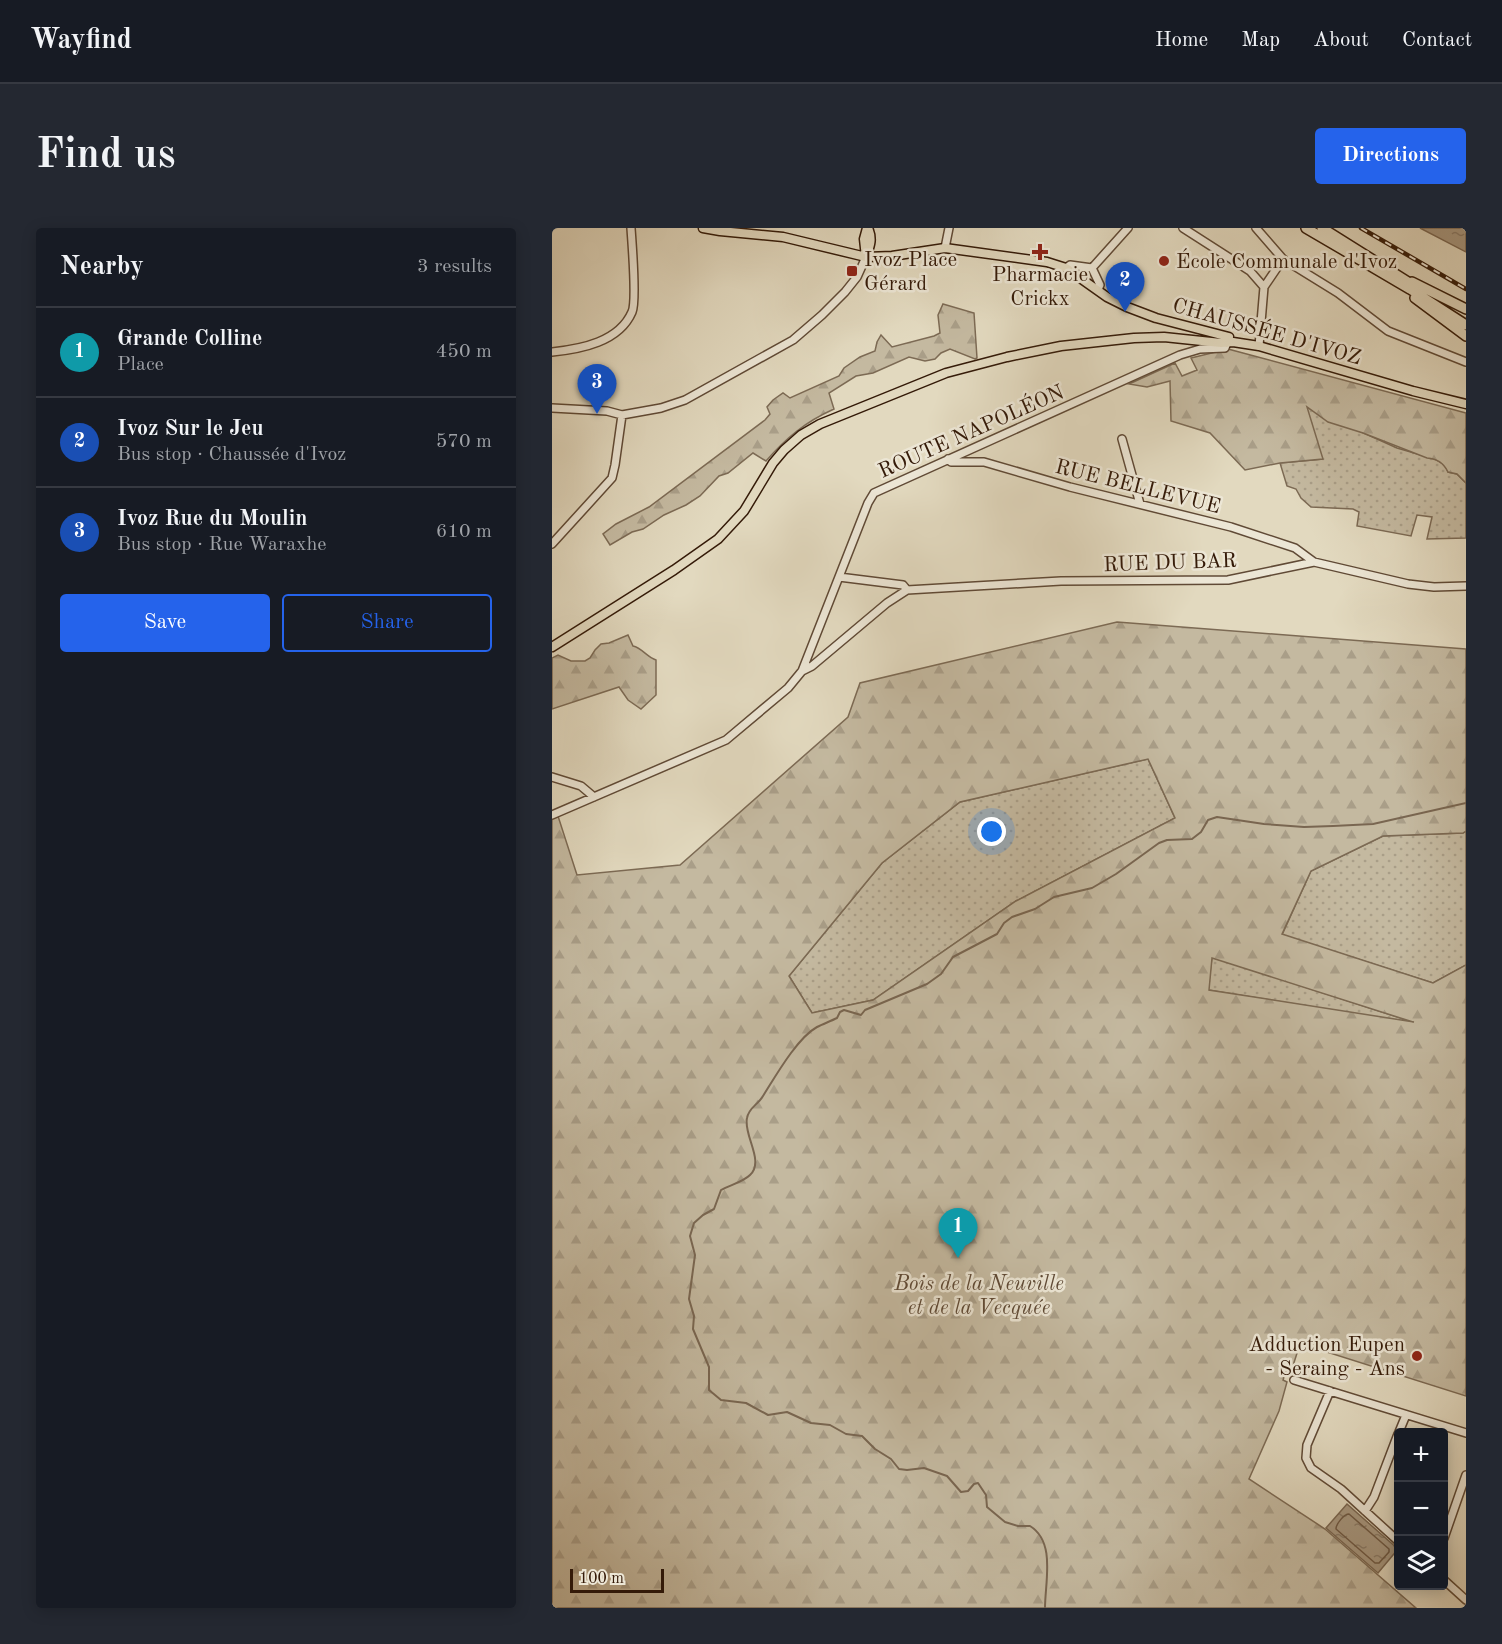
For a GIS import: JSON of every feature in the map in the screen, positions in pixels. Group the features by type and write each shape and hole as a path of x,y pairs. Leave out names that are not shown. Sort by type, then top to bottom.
{"highway":[{"path":"1306,228 1466,318"},
{"path":"1322,228 1466,325"},
{"path":"1397,279 1466,309"},
{"path":"1397,279 1466,336"}],"main road":[{"name":"CHAUSSÉE D'IVOZ","path":"703,228 783,237 866,257 892,256 945,248 1047,262 1066,268 1120,304 1142,313 1228,337 1227,343 1259,346 1466,404"},
{"path":"866,257 871,244 871,235 867,228"},
{"path":"552,647 686,562 718,539 744,511 773,463 784,450 801,435 820,424 930,379 1041,349 1151,337 1227,343"}],"street":[{"path":"552,352 607,339 622,326 633,310 631,228"},
{"path":"945,248 949,228"},
{"path":"1098,290 1100,285 1092,268 1128,228"},
{"path":"1183,228 1250,271 1264,287"},
{"path":"1256,228 1283,259 1338,293 1388,331 1466,362"},
{"path":"552,408 608,411 622,415 661,408 685,400 789,343 845,292 857,277 866,257"},
{"path":"1259,346 1264,287 1283,259"},
{"name":"CHAUSSÉE D'IVOZ","path":"1066,268 1070,265 1092,268"},
{"name":"ROUTE NAPOLÉON","path":"552,815 726,740 788,688 802,671 874,493 1180,355 1195,350 1225,348 1227,343"},
{"path":"552,543 612,478 622,415"},
{"path":"1122,440 1140,504"},
{"name":"RUE BELLEVUE","path":"948,459 951,462 984,462 1213,522 1295,548 1314,562"},
{"name":"RUE DU BAR","path":"839,577 903,585 907,590 1061,581 1228,580 1314,562 1408,584 1434,587 1466,586"},
{"path":"802,671 812,666 887,603 907,590"},
{"path":"552,777 581,786 594,797"},
{"path":"1294,1380 1466,1433"},
{"path":"1330,1391 1306,1445 1306,1458 1315,1472 1334,1484 1394,1536"},
{"path":"1401,1428 1406,1414"},
{"path":"1365,1511 1374,1497 1394,1446"},
{"path":"1444,1536 1466,1475"},
{"path":"1448,1584 1466,1600"}],"green space":[{"path":"943,304 974,313 977,358 950,349 935,359 925,361 909,357 873,373 856,376 829,393 834,409 797,431 766,461 753,453 728,473 719,476 700,496 610,545 603,534 616,524 649,507 765,420 770,414 767,407 773,400 783,393 790,398 839,376 844,368 860,357 875,351 881,335 892,347 940,333 938,315"},
{"path":"1228,349 1466,413 1466,483 1457,474 1448,472 1437,460 1328,422 1307,407 1323,459 1280,463 1245,470 1210,433 1171,421 1170,381 1147,387 1129,384 1175,363 1182,376 1197,370 1191,358"},
{"path":"1306,407 1397,448 1435,459 1445,465 1448,472 1457,474 1466,483 1466,538 1427,539 1432,517 1417,515 1411,536 1357,526 1359,512 1353,509 1311,507 1301,498 1296,489 1287,486 1280,463 1322,459"},
{"name":"Bois de la Neuville et de la Vecquée","path":"1117,622 1466,649 1466,831 1463,833 1383,836 1311,871 1282,934 1433,983 1466,965 1466,1396 1308,1346 1299,1347 1291,1372 1286,1371 1283,1380 1287,1382 1279,1411 1249,1479 1325,1529 1416,1608 552,1608 552,819 558,816 577,875 680,865 848,717 860,683","holes":["1148,759 1175,818 1016,901 873,1000 812,1013 789,976 882,863 960,802","1212,958 1412,1022 1209,990"]},
{"path":"628,635 633,646 656,660 656,695 641,709 628,700 619,687 552,709 552,658 558,655 571,661 585,661 601,644"},
{"path":"1148,759 1175,818 1016,901 873,1000 812,1013 789,976 882,863 960,802"},
{"path":"1466,831 1466,965 1433,983 1282,935 1311,871 1383,836 1463,833"},
{"path":"1212,957 1419,1024 1208,990"}],"water":[{"path":"1420,228 1466,228 1466,252"},
{"path":"1347,1504 1394,1545 1394,1554 1378,1573 1326,1528"}],"waterway":[{"path":"1045,1608 1047,1563 1043,1542 1030,1526 1018,1526 1005,1522 987,1507 986,1495 978,1483 968,1491 961,1492 947,1476 924,1468 899,1469 891,1459 875,1449 862,1436 846,1434 830,1425 811,1423 787,1412 768,1415 746,1403 721,1400 709,1390 709,1367 693,1329 694,1316 689,1299 695,1255 690,1236 694,1223 714,1209 721,1190 744,1180 754,1169 755,1155 747,1125 750,1111 761,1099 787,1058 809,1032 837,1018 840,1012 844,1010 861,1015 865,1010 927,984 941,974 953,957 997,934 1004,923 1012,917 1035,909 1054,897 1092,888 1159,843 1167,840 1192,839 1201,832 1208,820 1217,817 1304,827 1373,824 1466,803"}],"railway":[{"path":"1361,228 1466,289"}],"place":[{"name":"Pharmacie Crickx","path":"1040,252"},
{"name":"École Communale d'Ivoz","path":"1164,261"},
{"name":"Ivoz Place Gérard","path":"852,271"},
{"name":"Ivoz Sur le Jeu","path":"1125,312"},
{"name":"Ivoz Rue du Moulin","path":"597,414"},
{"name":"Grande Colline","path":"958,1258"},
{"name":"Adduction Eupen - Seraing - Ans","path":"1417,1356"}]}
